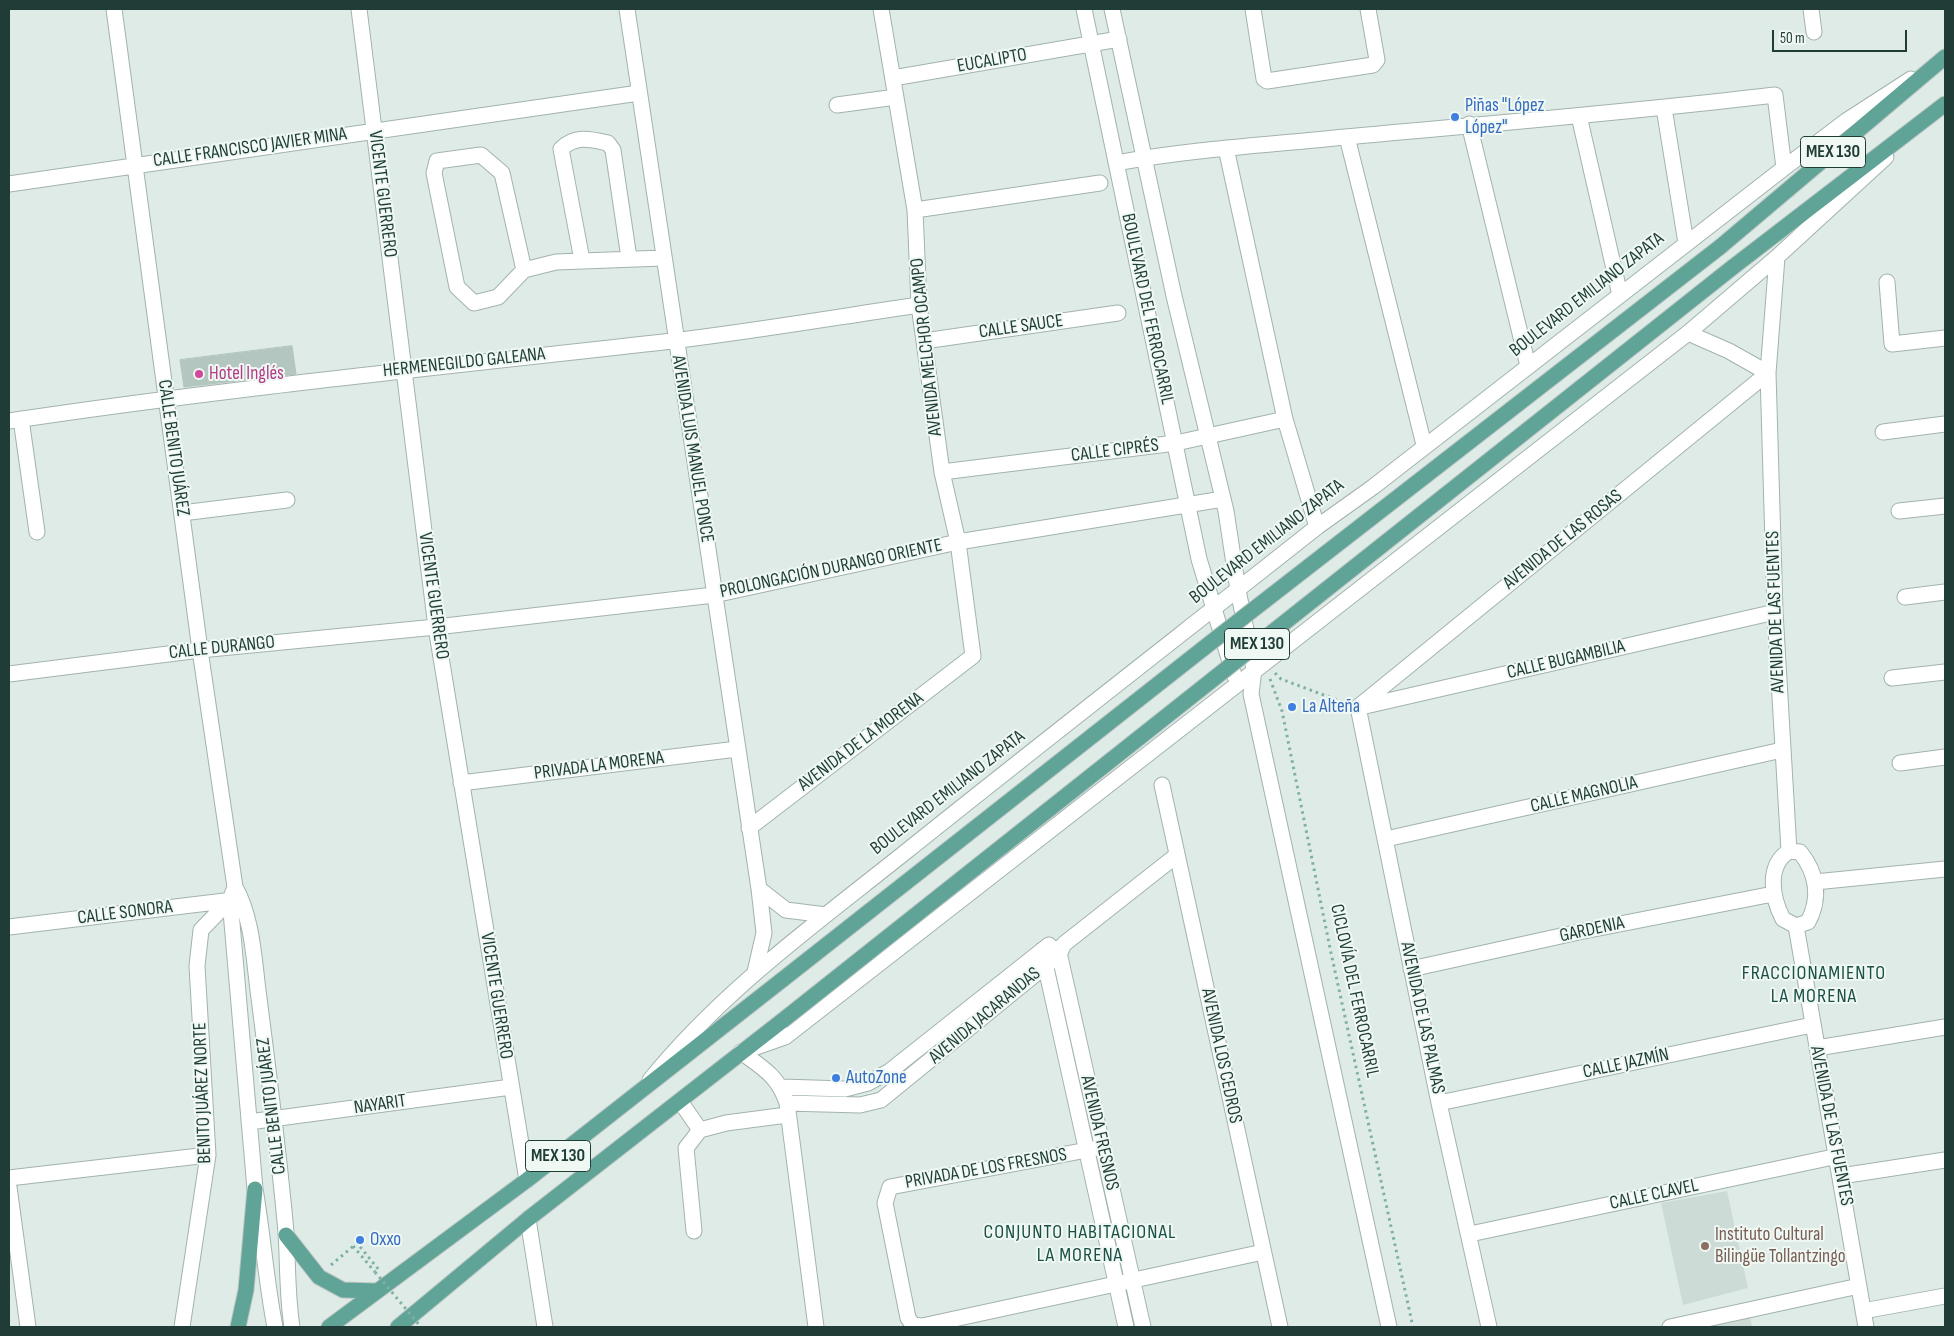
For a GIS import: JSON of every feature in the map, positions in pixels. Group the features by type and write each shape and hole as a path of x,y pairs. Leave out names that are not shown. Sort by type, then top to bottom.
{"main road":[{"name":"BOULEVARD EMILIANO ZAPATA","path":"329,1327 527,1180 1217,638 1720,247 1944,58"},
{"name":"MEX 130","path":"398,1327 528,1219 782,1021 1733,267 1940,108"},
{"path":"238,1327 246,1290 255,1189"},
{"path":"286,1235 318,1275 343,1290 383,1286"}],"street":[{"name":"CALLE BENITO JUÁREZ","path":"114,9 200,650 236,896 249,1122 255,1189 262,1229 268,1294 275,1327"},
{"name":"VICENTE GUERRERO","path":"359,9 436,627 527,1180"},
{"name":"AVENIDA LUIS MANUEL PONCE","path":"627,9 675,340 759,889 764,933 755,972"},
{"name":"AVENIDA MELCHOR OCAMPO","path":"881,9 915,210 919,305 942,472 958,542 973,656"},
{"name":"BOULEVARD DEL FERROCARRIL","path":"1084,9 1190,504 1199,559 1237,684"},
{"name":"BOULEVARD DEL FERROCARRIL","path":"1112,9 1143,158 1223,498 1234,554 1238,590 1259,666 1251,694 1389,1327"},
{"path":"1253,9 1264,79 1267,82 1373,65 1377,60 1368,9"},
{"path":"1811,9 1814,32"},
{"name":"EUCALIPTO","path":"893,78 1118,39"},
{"name":"BOULEVARD EMILIANO ZAPATA","path":"641,1091 676,1048 755,972 1214,608 1846,121 1944,58"},
{"name":"CALLE FRANCISCO JAVIER MINA","path":"9,184 639,93"},
{"path":"1116,163 1226,148 1469,124 1664,108 1775,95 1784,168"},
{"path":"837,105 896,97"},
{"path":"1664,108 1686,243"},
{"path":"742,1052 785,1038 1259,666 1688,334 1777,257 1940,108"},
{"path":"1579,116 1620,295"},
{"path":"1469,124 1528,366"},
{"path":"1347,137 1424,446"},
{"path":"582,260 561,149 569,142 586,138 608,143 613,150 629,258"},
{"path":"1226,148 1285,419 1317,527"},
{"path":"524,270 502,174 482,156 437,161 434,174 457,287 474,303 498,297 524,270 556,262 663,258"},
{"path":"915,210 1100,183"},
{"name":"AVENIDA DE LAS FUENTES","path":"1777,257 1768,373 1775,612 1789,851"},
{"path":"1887,282 1892,344 1945,338"},
{"name":"HERMENEGILDO GALEANA","path":"15,420 167,398 405,369 675,340 919,305"},
{"name":"CALLE SAUCE","path":"924,341 1118,313"},
{"path":"1688,334 1729,351 1768,373"},
{"name":"AVENIDA DE LAS ROSAS","path":"1358,707 1768,373"},
{"name":"CALLE CIPRÉS","path":"942,472 1176,443 1285,419"},
{"path":"15,420 37,532"},
{"path":"1884,432 1945,424"},
{"name":"PROLONGACIÓN DURANGO ORIENTE","path":"436,627 714,595 958,542 1223,498"},
{"path":"182,513 287,500"},
{"path":"1899,511 1945,506"},
{"path":"1905,597 1945,592"},
{"name":"CALLE BUGAMBILIA","path":"1358,707 1775,612"},
{"name":"CALLE DURANGO","path":"9,674 200,650 436,627"},
{"name":"AVENIDA DE LA MORENA","path":"749,828 973,656"},
{"path":"1892,678 1945,672"},
{"path":"1237,684 1251,694"},
{"name":"AVENIDA DE LAS PALMAS","path":"1358,707 1439,1103 1470,1234 1489,1327"},
{"name":"PRIVADA LA MORENA","path":"461,783 737,749"},
{"name":"CALLE MAGNOLIA","path":"1386,839 1782,750"},
{"path":"1900,763 1945,757"},
{"name":"AVENIDA LOS CEDROS","path":"1162,785 1280,1327"},
{"path":"1789,851 1800,852 1810,864 1815,882 1814,910 1808,922 1796,926 1783,919 1774,894 1775,866 1780,857 1789,851"},
{"name":"AVENIDA JACARANDAS","path":"700,1130 787,1109 860,1105 881,1100 1046,966 1060,946 1178,855"},
{"path":"1815,882 1945,869"},
{"path":"759,889 786,910 826,916"},
{"name":"GARDENIA","path":"1411,969 1578,932 1774,894"},
{"name":"CALLE BENITO JUÁREZ","path":"236,896 252,944 275,1120 286,1235 288,1304 292,1327"},
{"name":"CALLE SONORA","path":"9,927 236,896"},
{"name":"BENITO JUÁREZ NORTE","path":"182,1327 208,1155 197,966 201,930 236,896"},
{"name":"AVENIDA DE LAS FUENTES","path":"1796,926 1812,1025 1838,1156 1866,1327"},
{"name":"AVENIDA JACARANDAS","path":"781,1087 845,1089 868,1083 890,1071 1042,950 1060,946"},
{"name":"AVENIDA FRESNOS","path":"1060,946 1143,1327"},
{"name":"AVENIDA FRESNOS","path":"1042,950 1126,1327"},
{"name":"CALLE JAZMÍN","path":"1439,1103 1812,1025"},
{"path":"1817,1048 1945,1027"},
{"path":"742,1052 770,1073 781,1087 787,1109 816,1327"},
{"name":"NAYARIT","path":"249,1122 511,1087"},
{"path":"680,1101 700,1130 686,1148 694,1231"},
{"name":"PRIVADA DE LOS FRESNOS","path":"1103,1147 890,1187 884,1203 908,1318 913,1325 922,1326 1117,1284"},
{"path":"9,1178 208,1155"},
{"name":"CALLE CLAVEL","path":"1470,1234 1838,1156"},
{"path":"1841,1176 1945,1160"},
{"path":"9,1187 28,1327"},
{"path":"528,1219 545,1327"},
{"path":"1117,1284 1263,1252"},
{"path":"1670,1327 1859,1286"},
{"path":"1863,1311 1945,1296"}],"path":[{"path":"1259,666 1281,679 1358,707"},
{"name":"CICLOVÍA DEL FERROCARRIL","path":"1259,666 1282,711 1333,963 1413,1327"},
{"path":"318,1275 357,1243 383,1286"},
{"path":"353,1246 421,1327"}],"shaded area":[{"name":"Instituto Cultural Bilingüe Tollantzingo","path":"1727,1191 1748,1288 1683,1305 1661,1203"},
{"name":"Instituto Cultural Bilingüe Tollantzingo","path":"1750,1316 1752,1327 1696,1327"}],"building":[{"path":"292,346 296,374 184,387 180,360"}],"place":[{"name":"Piñas \"López López\"","path":"1455,117"},
{"name":"Hotel Inglés","path":"199,374"},
{"name":"La Alteña","path":"1292,707"},
{"name":"AutoZone","path":"836,1078"},
{"name":"Oxxo","path":"360,1240"},
{"name":"Instituto Cultural Bilingüe Tollantzingo","path":"1705,1246"}],"district":[{"name":"FRACCIONAMIENTO LA MORENA","path":"1814,986"},
{"name":"CONJUNTO HABITACIONAL LA MORENA","path":"1080,1244"}]}
